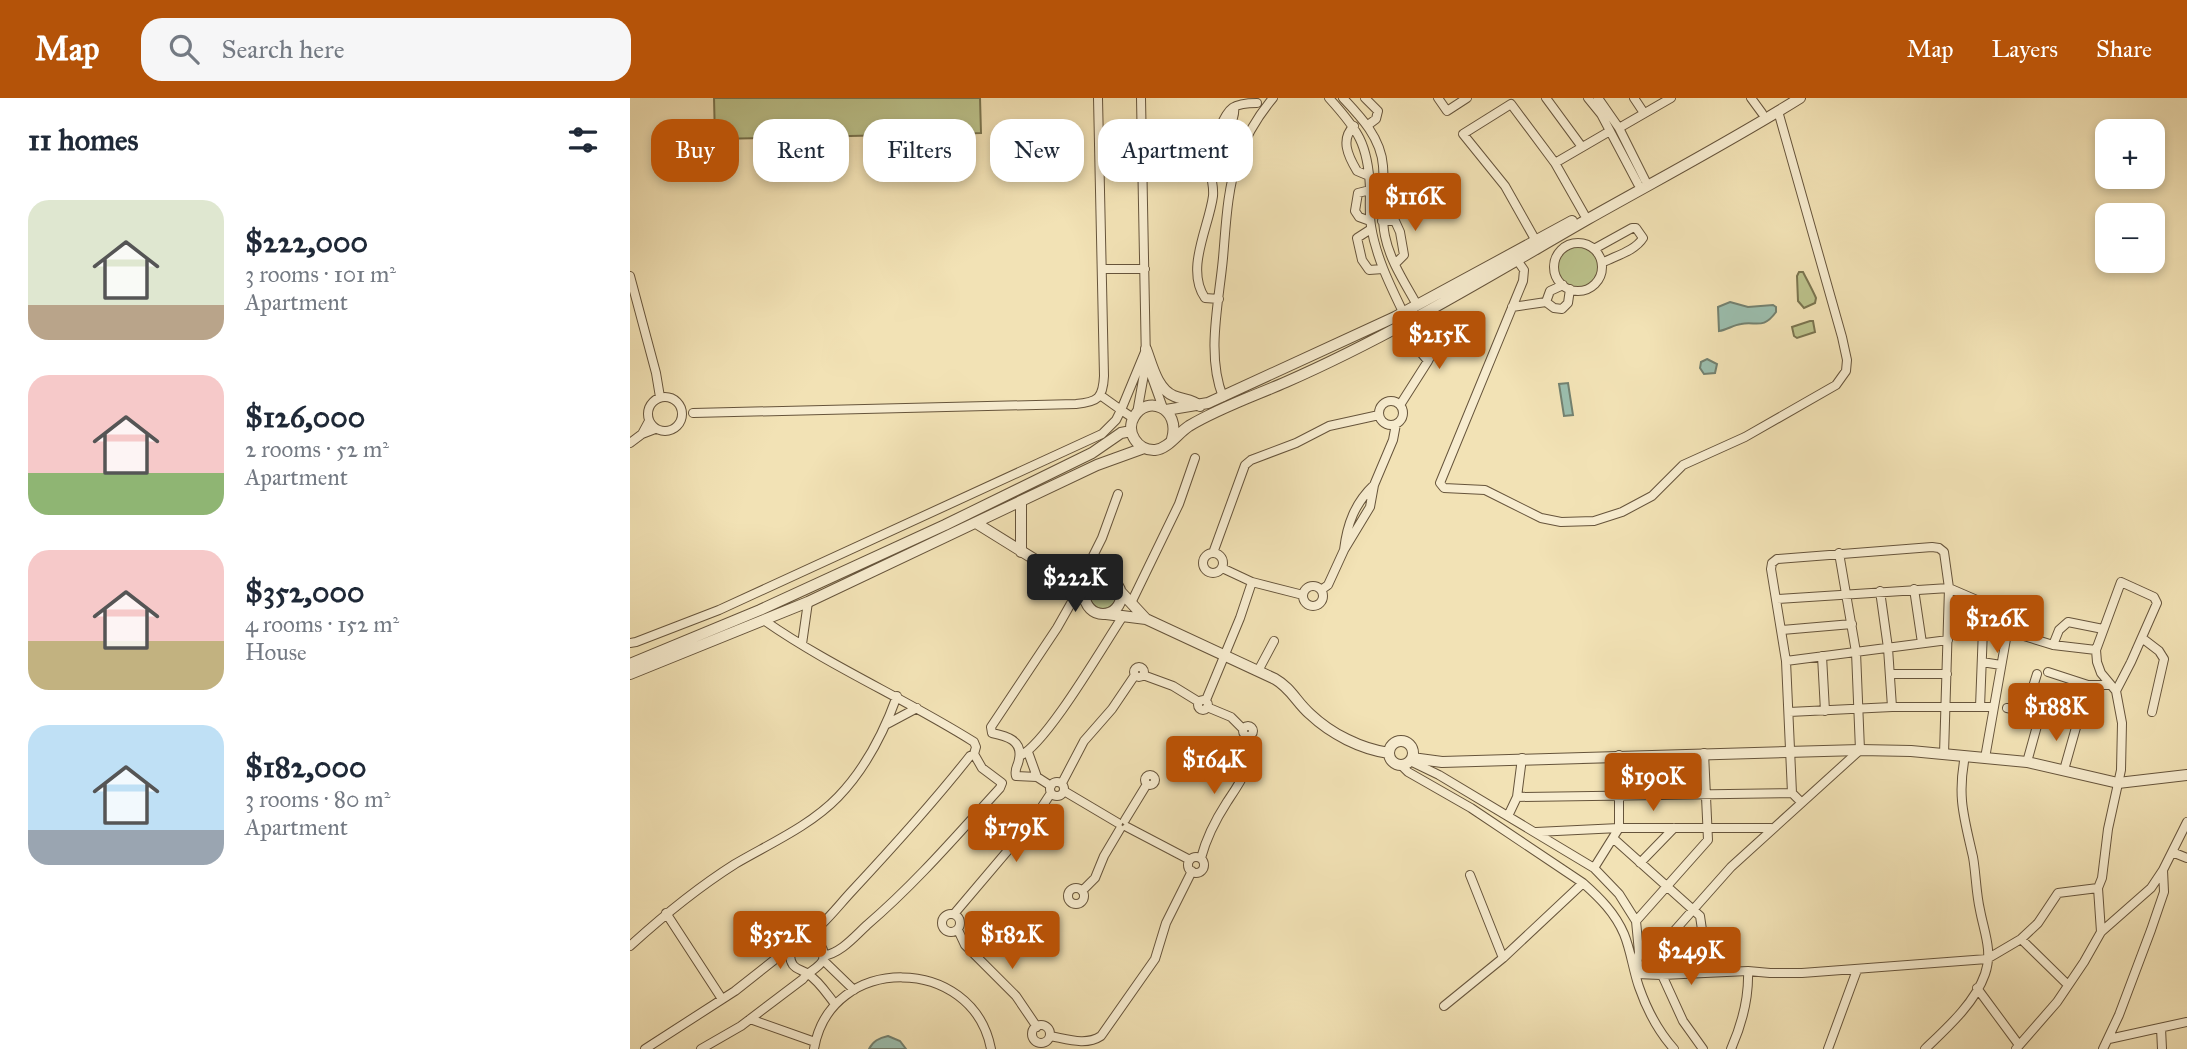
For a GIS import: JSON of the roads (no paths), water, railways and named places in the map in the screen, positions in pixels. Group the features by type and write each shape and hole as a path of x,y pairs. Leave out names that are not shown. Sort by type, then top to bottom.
{"street":[{"path":"682,413 1076,404 1092,401 1100,395 1103,392 1104,376 1098,98"},
{"path":"1141,98 1146,363 1131,431 1136,442 1144,448 1155,450 1211,415 1303,374 1423,314 1778,111 1793,99"},
{"path":"1253,126 1273,98"},
{"path":"1329,98 1354,126 1366,151 1371,225 1383,269 1403,312"},
{"path":"1343,98 1368,125 1378,146 1383,165 1382,221 1389,253 1416,305"},
{"path":"1365,98 1378,111 1376,119 1368,125"},
{"path":"1438,98 1447,111 1466,98"},
{"path":"1546,98 1582,147"},
{"path":"1588,98 1615,130"},
{"path":"1598,98 1641,182"},
{"path":"1634,98 1644,113"},
{"path":"1555,163 1671,98"},
{"path":"1751,98 1762,113"},
{"path":"1135,415 1145,407 1164,409 1200,406 1403,312 1536,241 1762,113 1793,99"},
{"path":"1232,119 1236,103 1259,100 1255,122"},
{"path":"1536,241 1505,186 1463,134 1511,104 1555,163 1584,214"},
{"path":"1517,260 1524,270 1523,281 1440,482 1444,488 1453,490 1485,490 1541,518 1561,522 1594,521 1632,508 1652,496 1683,465 1745,437 1836,385 1846,371 1846,352 1778,111"},
{"path":"1354,126 1347,134 1346,145 1357,171 1369,176"},
{"path":"1366,151 1378,146"},
{"path":"1212,182 1213,195 1198,262 1202,295 1205,298 1219,299"},
{"path":"1223,397 1219,387 1215,345 1228,197 1232,182"},
{"path":"1382,184 1399,186 1400,194 1398,201 1382,204"},
{"path":"1370,190 1358,193 1355,211 1371,225"},
{"path":"1382,221 1395,221 1400,232 1404,256 1395,264"},
{"path":"1371,225 1357,238 1360,253 1369,270 1383,269"},
{"path":"1207,228 1226,228"},
{"path":"1594,249 1632,228 1636,228 1643,238 1642,242 1602,262"},
{"path":"1570,229 1578,243"},
{"path":"1550,242 1558,254"},
{"path":"1512,307 1546,302 1554,309 1563,308 1568,303 1566,287 1555,274 1554,266 1558,254 1566,246 1578,243 1594,249 1602,262 1599,278 1594,284 1581,290 1566,287 1550,291 1546,302"},
{"path":"1103,270 1144,269"},
{"path":"630,276 660,397"},
{"path":"1395,295 1408,288"},
{"path":"1399,405 1433,353 1435,338 1423,314"},
{"path":"1399,327 1428,361"},
{"path":"1146,349 1160,384 1171,395 1193,400 1200,406"},
{"path":"630,643 719,610 1102,434 1116,420 1146,349"},
{"path":"1146,363 1164,409 1173,418 1175,428 1172,439"},
{"path":"1100,395 1121,410 1135,415"},
{"path":"642,434 649,421 649,408 655,399 660,397 675,400 682,413"},
{"path":"1321,590 1328,585 1344,550 1370,507 1374,485 1393,440 1396,424 1402,416 1399,405 1386,403 1379,415 1385,424 1396,424"},
{"path":"630,443 642,434 656,429 672,430 682,413"},
{"path":"1222,568 1213,573 1204,568 1204,558 1213,553 1245,465 1329,426 1379,415"},
{"path":"649,421 656,429"},
{"path":"630,664 760,610 933,531 1092,453 1121,433 1131,431"},
{"path":"630,674 765,621 1097,466 1144,448"},
{"path":"1131,603 1180,504 1195,458"},
{"path":"1081,580 1102,538 1118,494"},
{"path":"1021,503 1021,552"},
{"path":"976,523 1068,580 1096,613 1146,619 1225,655 1285,685 1320,723 1357,745 1389,753"},
{"path":"1801,802 1792,793 1786,661 1771,569 1774,561 1780,558 1939,548 1947,557 1949,588 1944,754"},
{"path":"1213,553 1222,559 1222,568"},
{"path":"1839,553 1856,652 1860,750"},
{"path":"1222,568 1252,582 1303,595"},
{"path":"1068,580 1110,580 1146,619"},
{"path":"1086,602 1085,592 1095,580"},
{"path":"1204,703 1252,582"},
{"path":"2101,932 2098,888 2121,770 2122,723 2113,688 2101,673 2096,650 2121,582 2157,600 2142,638 2113,688"},
{"path":"1303,595 1306,589 1312,586 1321,590"},
{"path":"1777,599 1949,588 2003,613 2009,622 1985,758"},
{"path":"1914,589 1922,643"},
{"path":"1303,595 1307,604 1314,606 1322,600 1321,590"},
{"path":"1051,789 1037,777 1015,742 1006,736 994,734 991,727 1078,591"},
{"path":"1106,614 1116,608 1121,597 1120,591"},
{"path":"1880,591 1891,674 1892,707"},
{"path":"802,643 808,602"},
{"path":"1980,707 1984,603"},
{"path":"1037,777 1020,777 1014,774 1024,754 1055,718 1123,617"},
{"path":"645,1049 722,999 797,942 805,939 922,816 974,754 976,747 974,742 918,708 765,621"},
{"path":"2053,645 2059,629 2068,622 2102,629"},
{"path":"1782,630 1852,624"},
{"path":"2024,636 2053,645 2096,650"},
{"path":"2142,638 2162,654 2164,659 2152,712"},
{"path":"1786,661 1948,640"},
{"path":"1258,671 1274,641"},
{"path":"1822,656 1825,711"},
{"path":"1982,662 2001,665"},
{"path":"2048,672 2088,685 2113,688"},
{"path":"1891,674 1947,674"},
{"path":"2025,712 2037,674"},
{"path":"1063,787 1084,741 1139,675 1172,686 1231,717 1247,732 1251,752 1245,774 1218,819 1201,858"},
{"path":"2064,769 2088,685"},
{"path":"630,946 666,913 703,885 805,823 837,797 864,763 887,724 897,696"},
{"path":"1789,712 1892,707 1994,707"},
{"path":"887,724 918,708"},
{"path":"2007,708 2077,723"},
{"path":"2027,762 2040,715"},
{"path":"1674,1049 1651,1015 1638,986 1624,934 1599,897 1583,883 1471,808 1408,772 1408,762 1412,748 1404,742 1394,743 1389,753 1392,761 1408,762 1860,750 2027,762 2118,783 2187,775"},
{"path":"1636,974 1731,867 1860,750"},
{"path":"1636,921 1709,840 1704,753"},
{"path":"823,958 841,949 884,911 945,850 1000,788 1001,781 986,773 974,754"},
{"path":"1594,868 1619,828 1619,755"},
{"path":"1925,1049 1951,1025 1977,988 1984,976 1987,959 1988,942 1961,807 1965,756"},
{"path":"1508,816 1517,797 1522,758"},
{"path":"1408,762 1439,775 1594,868 1619,894 1636,921 1639,952 1636,974"},
{"path":"958,930 947,932 943,927 944,917 954,915 1032,822 1056,782 1122,825 1190,860"},
{"path":"1083,891 1095,878 1104,856 1147,784"},
{"path":"1517,797 1792,793"},
{"path":"1977,988 2017,1047 2057,1002 2101,932 2151,888 2187,822"},
{"path":"1535,832 1619,828 1771,828"},
{"path":"1640,863 1674,828"},
{"path":"1614,839 1701,919 1708,971"},
{"path":"2172,852 2187,858"},
{"path":"1190,860 1201,858"},
{"path":"1192,871 1203,869 1201,858"},
{"path":"1190,860 1192,871"},
{"path":"2103,1049 2138,966 2162,897 2163,870"},
{"path":"1050,1036 1079,1042 1090,1041 1101,1035 1155,959 1166,923 1192,871"},
{"path":"1470,875 1503,958"},
{"path":"1444,1006 1503,958 1583,883"},
{"path":"1636,974 1748,971 1770,974 1987,959 2021,939 2045,914 2058,893 2098,888"},
{"path":"666,913 722,999"},
{"path":"954,915 960,920 958,930 965,945 1016,996 1037,1027"},
{"path":"701,1049 750,1019 803,979 807,973 818,968 823,958 822,948 817,942 805,939"},
{"path":"2021,939 2068,985"},
{"path":"792,948 790,956 793,964 807,973 835,1004"},
{"path":"823,958 854,990"},
{"path":"1828,1049 1857,970"},
{"path":"1731,1049 1745,1008 1749,989 1748,971"},
{"path":"1661,975 1684,1021 1703,1049"},
{"path":"750,1019 815,1046 821,1028 835,1004 870,982 907,976 925,979 958,995 972,1008 982,1024 991,1049"},
{"path":"2109,1039 2187,1022"},
{"path":"1037,1027 1033,1035 1036,1041 1046,1041 1050,1036"},
{"path":"1037,1027 1046,1027 1050,1036"},
{"path":"2161,1028 2162,1049"}]}
